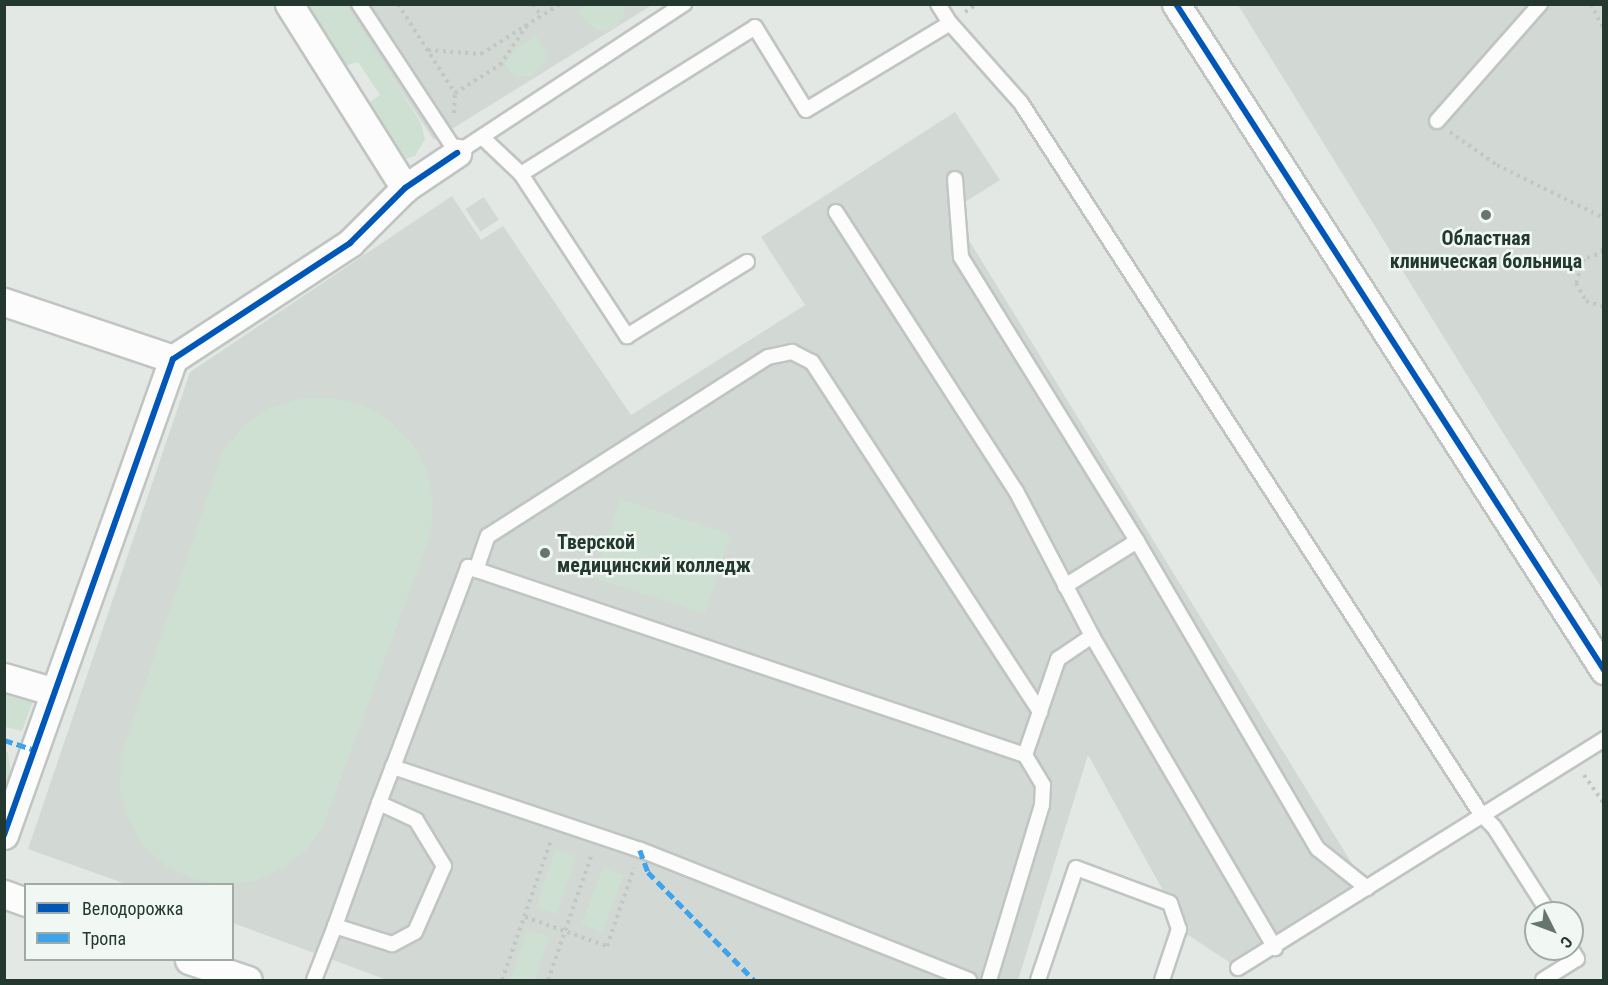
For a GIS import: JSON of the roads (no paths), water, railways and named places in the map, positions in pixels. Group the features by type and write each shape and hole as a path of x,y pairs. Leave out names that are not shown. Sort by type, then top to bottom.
{"street":[{"path":"289,4 405,188"},
{"path":"1176,4 1604,670"},
{"path":"4,835 173,359 350,243 405,188 457,153"},
{"path":"4,302 173,359"},
{"path":"4,677 55,692"},
{"path":"4,894 24,901"},
{"path":"192,961 248,981"}],"lane":[{"path":"359,4 457,153 684,4"},
{"path":"938,4 950,22 1021,103 1481,814 1494,827 1541,901"},
{"path":"1437,121 1540,4"},
{"path":"522,174 755,27 806,110 950,22"},
{"path":"482,137 522,174 627,336 747,262"},
{"path":"955,179 961,257 1137,541 1318,849 1366,888"},
{"path":"836,212 1016,491 1092,636 1275,948"},
{"path":"476,570 488,536 768,357 792,352 812,362 1040,712"},
{"path":"1065,586 1137,541"},
{"path":"314,981 468,567 1025,755 1043,785 1042,805 988,981"},
{"path":"1025,755 1058,659 1092,636"},
{"path":"1238,968 1275,948 1481,814 1604,739"},
{"path":"393,767 640,850 969,981"},
{"path":"335,926 392,944 415,932 444,866 416,820 379,803"},
{"path":"1038,981 1076,868 1170,903 1179,928 1162,981"},
{"path":"1543,981 1574,961"}],"place":[{"name":"Областная клиническая больница","path":"1486,215"},
{"name":"Тверской медицинский колледж","path":"545,553"}]}
